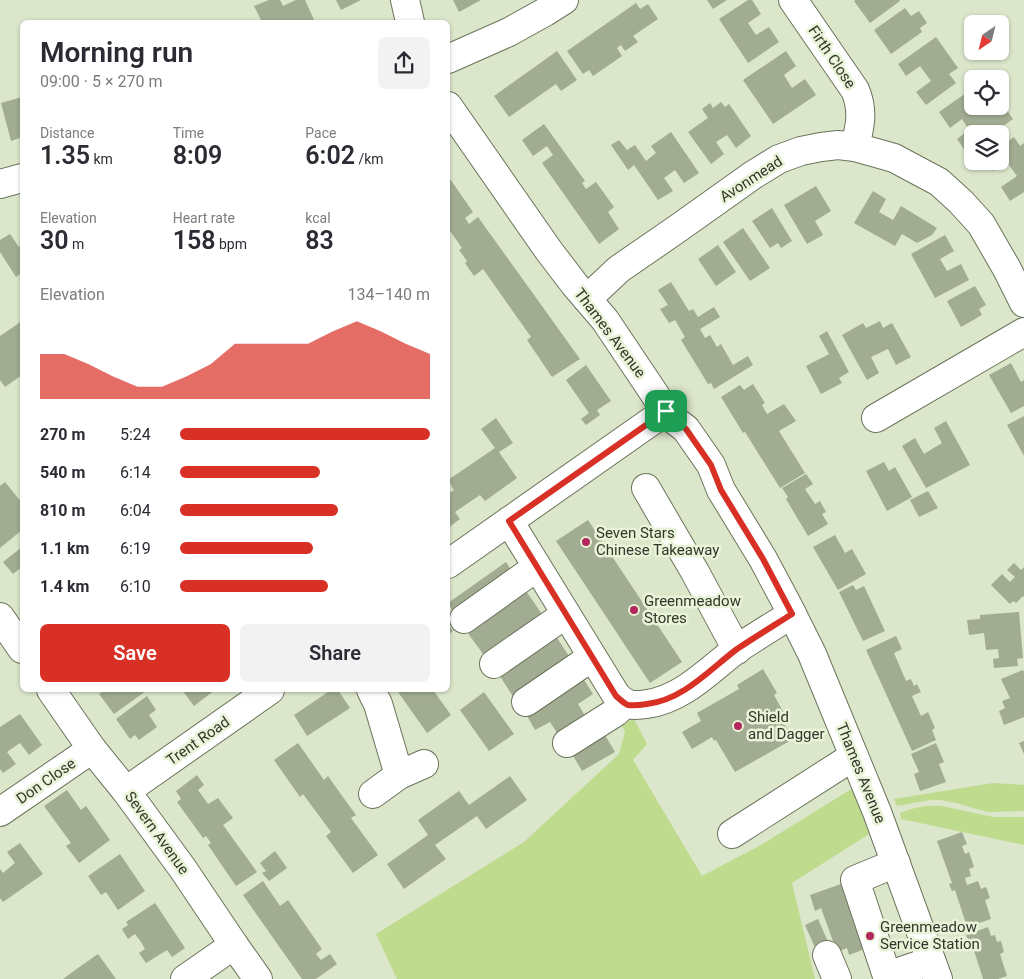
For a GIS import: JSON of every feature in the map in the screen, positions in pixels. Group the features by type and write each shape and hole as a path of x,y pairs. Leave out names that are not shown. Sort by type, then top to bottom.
{"street":[{"path":"450,59 509,32 564,0"},
{"name":"Firth Close","path":"793,0 859,100 861,111 860,126 855,147"},
{"name":"Thames Avenue","path":"450,109 548,251 605,320 666,411 686,429 711,465 721,490 763,559 812,654 896,863 934,970"},
{"name":"Avonmead","path":"587,300 619,269 753,175 779,159 801,151 821,146 838,145 855,147 894,158 939,182 981,224 1024,303"},
{"path":"0,184 20,179"},
{"path":"876,418 1024,332"},
{"path":"450,563 666,411"},
{"path":"646,488 695,572 737,650"},
{"path":"509,521 616,696 622,702 628,704 639,706 666,700 696,682 737,650 792,614"},
{"path":"464,619 537,568"},
{"path":"494,664 566,614"},
{"path":"0,617 20,646"},
{"path":"526,702 592,657"},
{"name":"Severn Avenue","path":"52,692 92,748 184,869 258,979"},
{"name":"Trent Road","path":"126,791 267,692"},
{"path":"372,692 378,704 399,774"},
{"path":"567,743 616,712 622,702"},
{"name":"Don Close","path":"0,812 92,748"},
{"path":"732,834 854,756"},
{"path":"373,794 399,774 424,764"},
{"path":"896,863 855,880 883,978 934,970"},
{"path":"185,979 234,945"}],"green space":[{"path":"634,719 647,744 633,760 702,876 759,846 853,788 869,834 792,883 815,979 397,979 376,934 524,842 619,754 625,732 620,723"},
{"path":"993,783 1024,785 1024,811 987,812 941,800 897,806 894,799"},
{"path":"926,806 942,806 993,817 1024,817 1024,845 901,819 900,813"}],"building":[{"path":"269,0 280,0 283,6 296,0 305,0 314,20 261,20 254,6"},
{"path":"336,0 361,0 341,10"},
{"path":"453,0 481,0 459,12"},
{"path":"707,0 727,0 713,9"},
{"path":"748,0 752,0 761,14 748,23 756,35 769,27 779,42 748,63 719,19"},
{"path":"854,1 900,1 870,23"},
{"path":"636,3 640,9 648,4 658,19 633,36 638,42 625,51 621,45 617,48 622,56 593,76 589,70 583,74 567,51"},
{"path":"905,8 911,16 919,11 927,23 920,28 922,32 891,54 874,30"},
{"path":"936,37 958,68 949,74 956,83 926,105 916,92 931,81 920,66 906,76 898,64"},
{"path":"557,51 577,80 561,91 556,84 509,117 494,96"},
{"path":"786,51 796,66 784,75 792,88 805,79 816,95 773,124 743,80"},
{"path":"964,94 964,115 1009,115 1009,113 1013,119 1005,125 966,125 962,119 950,128 939,112"},
{"path":"20,98 20,138 11,141 1,103"},
{"path":"721,102 725,107 729,104 751,136 736,148 727,135 716,142 724,154 711,164 688,132 708,118 702,109 710,103 713,108"},
{"path":"544,124 585,181 582,183 586,189 596,182 614,207 608,212 619,229 599,244 542,163 553,155 547,146 533,156 522,140"},
{"path":"671,132 699,173 684,183 675,170 664,178 673,191 658,200 634,165 628,170 611,145 619,140 627,150 635,145 646,161 656,153 651,146"},
{"path":"964,134 964,149 957,139"},
{"path":"1014,137 1020,146 1024,143 1024,192 1010,201 1001,187 1017,176 1009,165 1009,141"},
{"path":"450,179 473,212 465,218 469,224 478,217 580,359 552,377 527,340 531,337 483,269 474,276 459,250 462,248 450,231"},
{"path":"816,186 831,211 815,221 823,235 807,244 784,205"},
{"path":"873,191 886,199 879,212 893,220 901,206 937,228 932,235 917,243 902,234 895,246 854,223"},
{"path":"772,208 792,241 781,248 778,243 770,248 752,221"},
{"path":"743,228 770,268 750,281 723,242"},
{"path":"10,234 20,246 20,274 16,277 0,252 0,240"},
{"path":"945,235 954,251 940,259 947,271 961,264 969,280 935,298 911,254"},
{"path":"718,245 736,272 716,286 698,259"},
{"path":"671,282 689,311 693,309 698,317 714,307 720,317 700,329 705,338 710,335 717,347 721,344 733,365 748,356 753,365 714,389 711,383 708,384 681,340 685,337 675,320 669,323 660,309 668,305 658,290"},
{"path":"975,286 986,305 979,309 982,315 961,327 947,301"},
{"path":"880,321 883,328 892,323 911,357 896,365 888,349 871,357 879,373 867,380 842,335 863,323 866,328"},
{"path":"20,322 20,376 5,387 0,380 0,336"},
{"path":"827,331 849,372 839,378 842,383 821,394 806,366 829,354 819,336"},
{"path":"1011,363 1021,382 1024,380 1024,406 1011,413 989,375"},
{"path":"586,365 611,401 597,410 600,415 586,425 581,419 589,413 566,380"},
{"path":"753,384 765,403 762,405 767,414 784,404 796,421 779,431 805,473 780,488 721,397 740,385 744,390"},
{"path":"1024,416 1024,456 1007,425"},
{"path":"496,418 513,443 499,452 517,478 485,501 480,495 455,512 460,519 450,526 450,493 454,490 450,483 450,479 495,448 481,429"},
{"path":"946,421 970,465 926,488 902,446 915,438 924,454 942,443 934,428"},
{"path":"884,462 889,471 895,467 912,497 887,511 866,471"},
{"path":"806,474 813,484 805,489 815,504 820,501 826,512 822,514 828,524 808,536 786,499 788,497 782,488"},
{"path":"5,482 20,501 20,532 0,548 0,486"},
{"path":"928,491 938,508 919,517 910,500"},
{"path":"588,520 682,662 650,683 556,541"},
{"path":"835,535 845,553 852,549 866,574 838,590 813,547"},
{"path":"20,549 20,569 13,574 3,562"},
{"path":"506,562 515,576 456,617 450,606 450,602"},
{"path":"1014,563 1021,570 1024,567 1024,597 1016,603 1013,601 1010,604 991,585 1002,574 1010,582 1015,577 1007,570"},
{"path":"853,585 856,590 864,586 885,631 863,641 839,592"},
{"path":"526,591 544,617 486,658 467,632"},
{"path":"1019,612 1023,658 1017,659 1018,666 994,668 993,659 999,658 998,649 986,650 984,633 969,635 967,620 980,619 980,615"},
{"path":"555,635 573,662 516,701 498,673"},
{"path":"896,636 902,649 894,653 906,681 911,679 914,686 917,684 921,692 912,696 921,716 928,712 935,728 932,730 936,740 912,751 866,650"},
{"name":"Shield and Dagger","path":"763,669 777,693 774,695 786,717 781,719 793,739 735,772 716,740 714,741 712,737 692,749 682,732 701,721 697,713 739,689 737,685"},
{"path":"1023,670 1024,717 1004,725 999,711 1005,708 1002,701 1010,698 1001,679"},
{"path":"583,678 593,694 578,704 587,719 560,737 550,722 535,730 526,714"},
{"path":"102,692 145,692 114,714 99,694"},
{"path":"184,692 212,692 194,706"},
{"path":"328,692 339,692 350,708 307,736 294,715"},
{"path":"398,692 434,692 451,715 427,733"},
{"path":"484,692 514,734 489,751 460,710"},
{"path":"147,696 156,710 149,715 157,727 139,740 135,735 130,739 116,719"},
{"path":"20,714 42,745 29,755 20,743 7,752 16,764 3,773 0,769 0,727"},
{"path":"605,735 615,752 582,771 572,754"},
{"path":"1024,741 1024,754 1019,743"},
{"path":"298,743 324,780 328,776 356,815 351,818 378,855 353,873 326,836 331,832 303,794 300,797 274,760"},
{"path":"936,743 944,762 939,764 946,782 920,791 914,774 919,772 911,754"},
{"path":"197,775 204,785 198,790 208,804 218,798 233,818 223,825 257,872 236,886 208,845 211,843 206,836 203,838 177,802 181,799 176,791"},
{"path":"510,776 527,800 486,829 477,816 435,845 446,859 404,889 387,864 428,835 418,820 459,791 469,805"},
{"path":"67,790 81,810 86,806 110,840 79,863 66,846 71,843 44,806"},
{"path":"962,832 967,844 962,846 965,854 969,852 974,867 969,869 971,876 965,878 967,885 978,881 981,889 986,887 990,898 985,900 991,919 967,927 955,890 952,891 949,884 952,883 937,841"},
{"path":"20,843 43,874 3,902 0,898 0,869 3,873 15,863 7,852"},
{"path":"275,851 287,868 269,881 262,873 266,871 260,863"},
{"path":"120,854 145,891 118,910 106,892 101,895 88,876"},
{"path":"263,881 280,906 288,900 322,949 316,954 321,960 330,954 337,964 316,979 302,979 243,895"},
{"path":"841,884 865,949 849,955 847,948 837,952 821,908 815,911 810,895"},
{"path":"155,903 185,948 172,957 167,950 146,963 139,953 145,949 141,942 135,934 128,939 122,929 128,925 126,922"},
{"path":"818,919 829,944 816,950 805,925"},
{"path":"988,927 991,936 995,935 997,942 1001,941 1004,952 1000,954 1007,976 998,979 983,979 971,941 969,942 966,935"},
{"path":"98,954 116,979 63,979 78,968"}],"place":[{"name":"Seven Stars Chinese Takeaway","path":"586,542"},
{"name":"Greenmeadow Stores","path":"634,610"},
{"name":"Shield and Dagger","path":"738,726"},
{"name":"Greenmeadow Service Station","path":"870,936"}],"route":[{"path":"666,411 686,429 711,465 721,490 763,559 792,614 737,650 680,693 654,704 639,706 622,702 616,696 509,521 666,411"}]}
